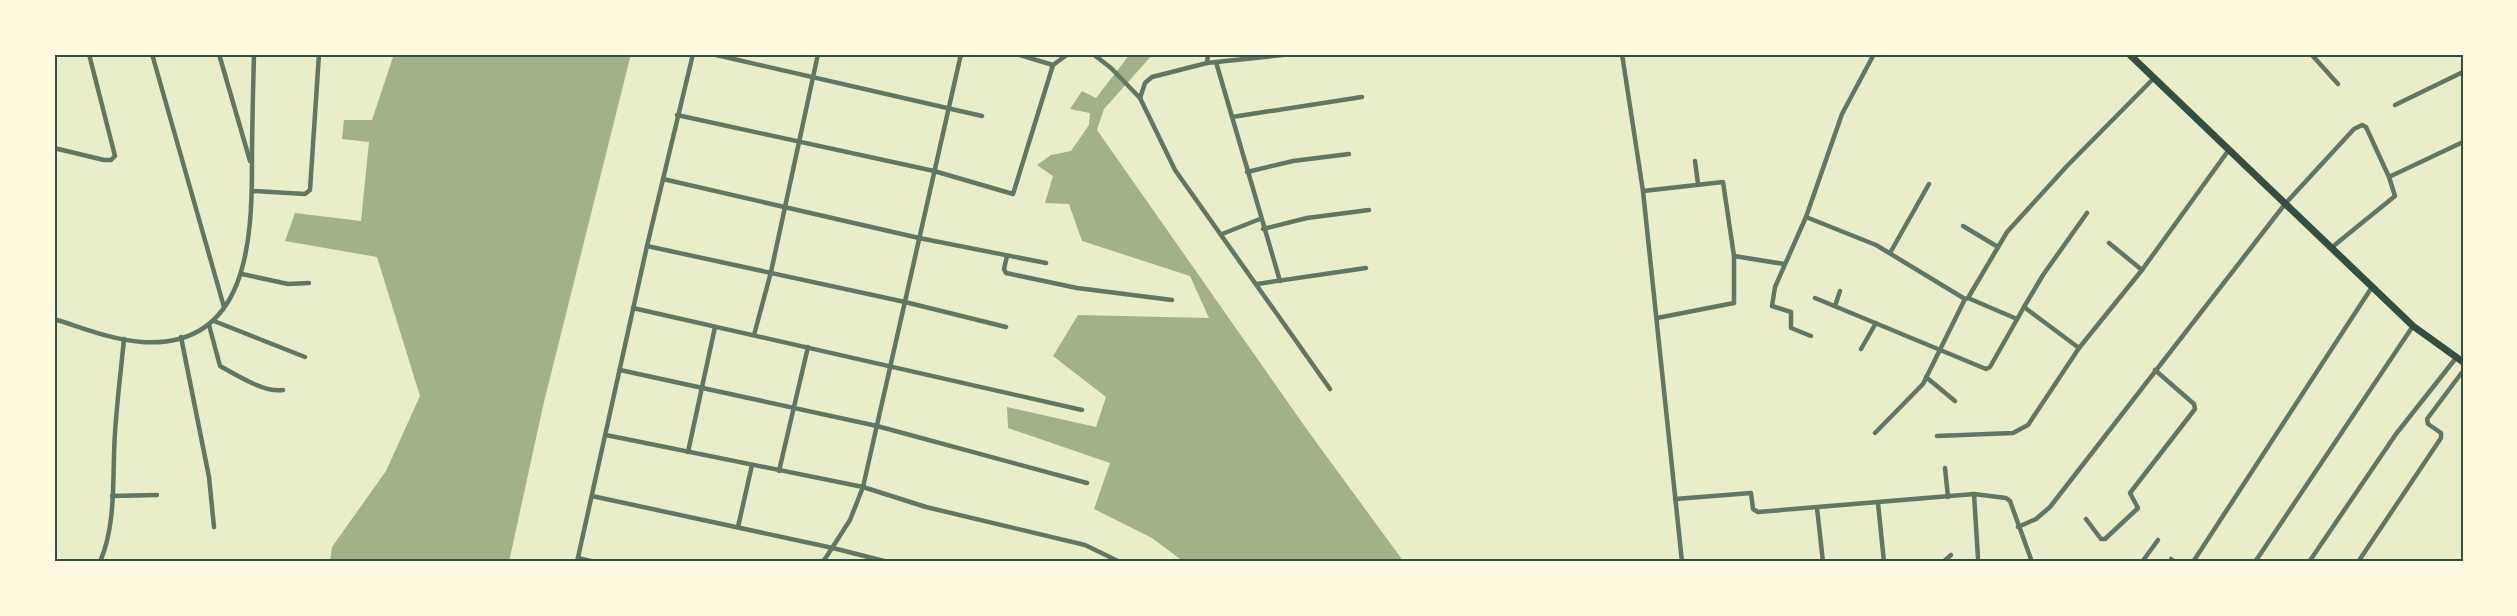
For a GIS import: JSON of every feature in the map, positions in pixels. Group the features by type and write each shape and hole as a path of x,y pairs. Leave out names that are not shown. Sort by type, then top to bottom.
{"highway":[{"path":"2129,54 2413,326 2459,360"}],"street":[{"path":"54,148 104,160 111,160 116,156 89,54"},
{"path":"152,54 224,307"},
{"path":"219,54 252,165"},
{"path":"54,319 124,339 144,342 181,338 212,323 234,293 242,274 248,246 252,192 254,54"},
{"path":"252,192 305,194 310,190 319,54"},
{"path":"595,562 577,560 677,115 693,54"},
{"path":"712,54 982,116"},
{"path":"754,335 771,272 818,54"},
{"path":"823,562 850,520 862,487 961,54"},
{"path":"1016,54 1030,56 1053,65"},
{"path":"677,115 934,171 1013,194 1053,65 1068,54"},
{"path":"1093,54 1111,68 1140,98 1175,170 1330,389"},
{"path":"1207,63 1208,54"},
{"path":"1140,98 1145,83 1152,77 1207,63 1292,54"},
{"path":"1623,54 1643,191 1682,562"},
{"path":"1811,336 1791,328 1791,312 1772,306 1775,287 1807,218 1842,114 1874,54"},
{"path":"2311,54 2338,84"},
{"path":"1216,62 1260,219 1280,281"},
{"path":"2395,105 2463,72"},
{"path":"1875,433 1919,389 1967,298 2007,232 2067,166 2154,78"},
{"path":"1232,117 1362,96"},
{"path":"2018,527 2036,519 2050,507 2285,204 2358,126 2366,127 2396,193 2395,198 2331,248"},
{"path":"2389,177 2463,142"},
{"path":"1937,436 2013,433 2028,425 2079,348 2142,270 2228,151"},
{"path":"1247,172 1293,161 1349,154"},
{"path":"1695,161 1698,184"},
{"path":"663,179 919,238 1046,263"},
{"path":"1643,191 1720,181 1725,186 1734,256 1734,303 1657,318"},
{"path":"1890,253 1929,184"},
{"path":"1263,229 1307,218 1369,210"},
{"path":"1815,298 1988,369 2043,275 2087,213"},
{"path":"1807,218 1864,239 1967,298 2018,319"},
{"path":"1222,234 1260,219"},
{"path":"1963,225 1998,247"},
{"path":"2109,243 2142,270"},
{"path":"647,246 905,302 1006,327"},
{"path":"1007,256 1004,269 1006,273 1077,288 1172,300"},
{"path":"1734,256 1784,264"},
{"path":"1257,284 1366,268"},
{"path":"242,274 288,284 309,283"},
{"path":"2193,562 2372,287"},
{"path":"1835,306 1840,291"},
{"path":"2024,307 2079,348"},
{"path":"633,308 1082,410"},
{"path":"212,323 305,357"},
{"path":"212,323 220,366 261,387 277,391 283,390"},
{"path":"1861,349 1876,323"},
{"path":"2255,562 2413,326"},
{"path":"688,452 715,327"},
{"path":"181,338 208,477 214,527"},
{"path":"100,562 107,537 112,496 115,433 124,339"},
{"path":"779,471 808,347"},
{"path":"2309,562 2396,434 2459,360"},
{"path":"620,370 877,426 1087,483"},
{"path":"2086,519 2101,539 2105,539 2138,508 2130,493 2195,409 2194,404 2155,370"},
{"path":"2358,562 2441,438 2441,433 2428,424 2427,419 2463,371"},
{"path":"1926,377 1955,401"},
{"path":"606,435 862,487 926,507 1085,545 1120,562"},
{"path":"738,527 752,465"},
{"path":"1945,468 1948,497"},
{"path":"1676,500 1746,492 1753,494 1753,509 1758,512 1974,494 2008,499 2032,562"},
{"path":"1974,494 1978,558"},
{"path":"112,496 157,495"},
{"path":"592,496 888,562"},
{"path":"1878,503 1884,562"},
{"path":"1817,508 1823,562"},
{"path":"2142,562 2158,540"},
{"path":"1943,562 1951,555"}],"shaded area":[{"path":"394,54 631,54 543,406 509,562 330,562 332,547 386,471 420,396 377,257 285,241 295,213 361,221 369,142 342,139 344,120 372,120"},
{"path":"1130,54 1153,54 1104,109 1097,130 1308,431 1404,562 1184,562 1152,538 1094,509 1110,463 1008,428 1007,407 1096,427 1106,397 1053,356 1078,315 1209,318 1190,276 1082,241 1069,204 1045,203 1053,176 1037,165 1051,155 1071,151 1089,125 1090,113 1070,109 1082,91 1096,98"}]}
